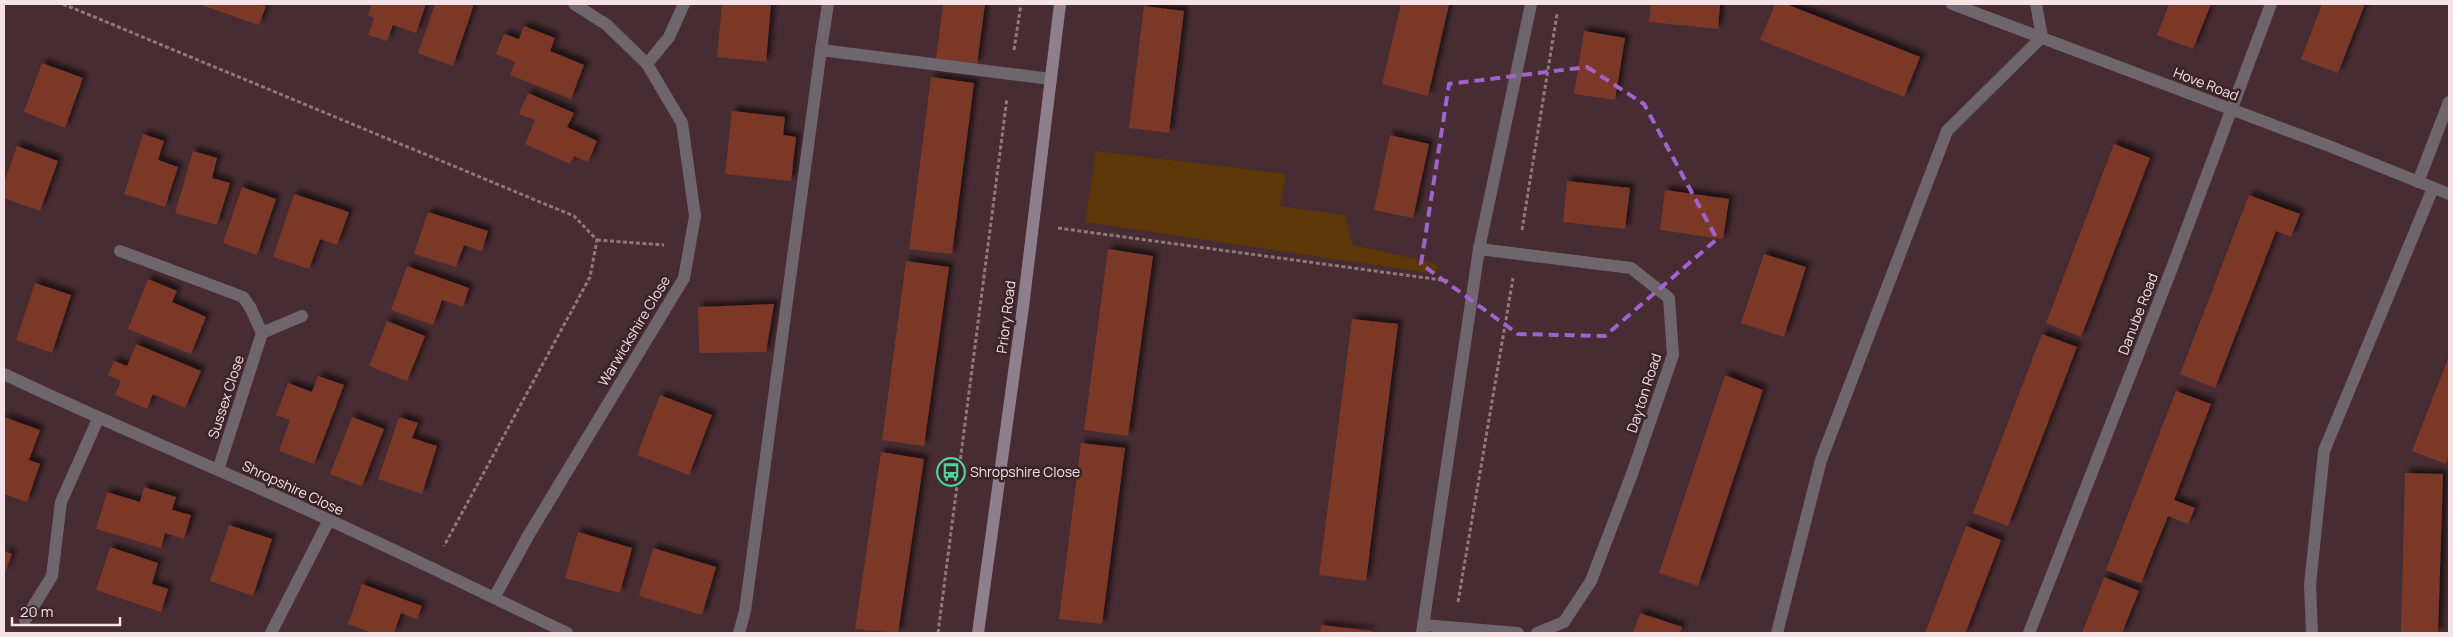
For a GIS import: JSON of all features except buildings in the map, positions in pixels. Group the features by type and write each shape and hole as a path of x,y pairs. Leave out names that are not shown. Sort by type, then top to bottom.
{"street":[{"name":"Warwickshire Close","path":"494,598 528,536 684,278 694,216 682,123 647,64 607,25 574,4"},
{"path":"647,64 669,37 684,4"},
{"path":"739,633 746,601 828,4"},
{"name":"Priory Road","path":"978,633 1033,224 1060,4"},
{"path":"1518,633 1422,629 1479,249 1531,4"},
{"name":"Hove Road","path":"1952,4 2329,146 2449,194"},
{"path":"1777,633 1821,460 1947,131 2042,37 2036,4"},
{"name":"Danube Road","path":"2029,633 2172,268 2271,4"},
{"path":"821,50 1051,79"},
{"path":"2418,182 2449,102"},
{"path":"2312,633 2310,585 2324,451 2433,188"},
{"name":"Dayton Road","path":"1479,249 1631,268 1669,298 1673,355 1632,474 1594,572 1564,622 1537,633"},
{"path":"120,251 243,297 250,307 262,333 302,316"},
{"name":"Sussex Close","path":"218,470 262,333"},
{"name":"Shropshire Close","path":"4,374 98,419 329,520 567,633"},
{"path":"25,620 52,576 61,502 98,419"},
{"path":"271,633 329,520"}],"path":[{"path":"63,4 574,216 597,240 689,246"},
{"path":"938,633 1021,4"},
{"path":"1521,234 1557,13"},
{"path":"1033,224 1450,282"},
{"path":"432,569 590,277 597,240"},
{"path":"1457,604 1514,273"}],"highlighted area":[{"path":"1587,67 1644,104 1717,239 1605,336 1518,334 1421,264 1449,84"}],"shaded area":[{"path":"1096,151 1286,174 1280,206 1345,215 1353,245 1438,264 1436,274 1085,222"}],"place":[{"name":"Shropshire Close","path":"951,472"}]}
